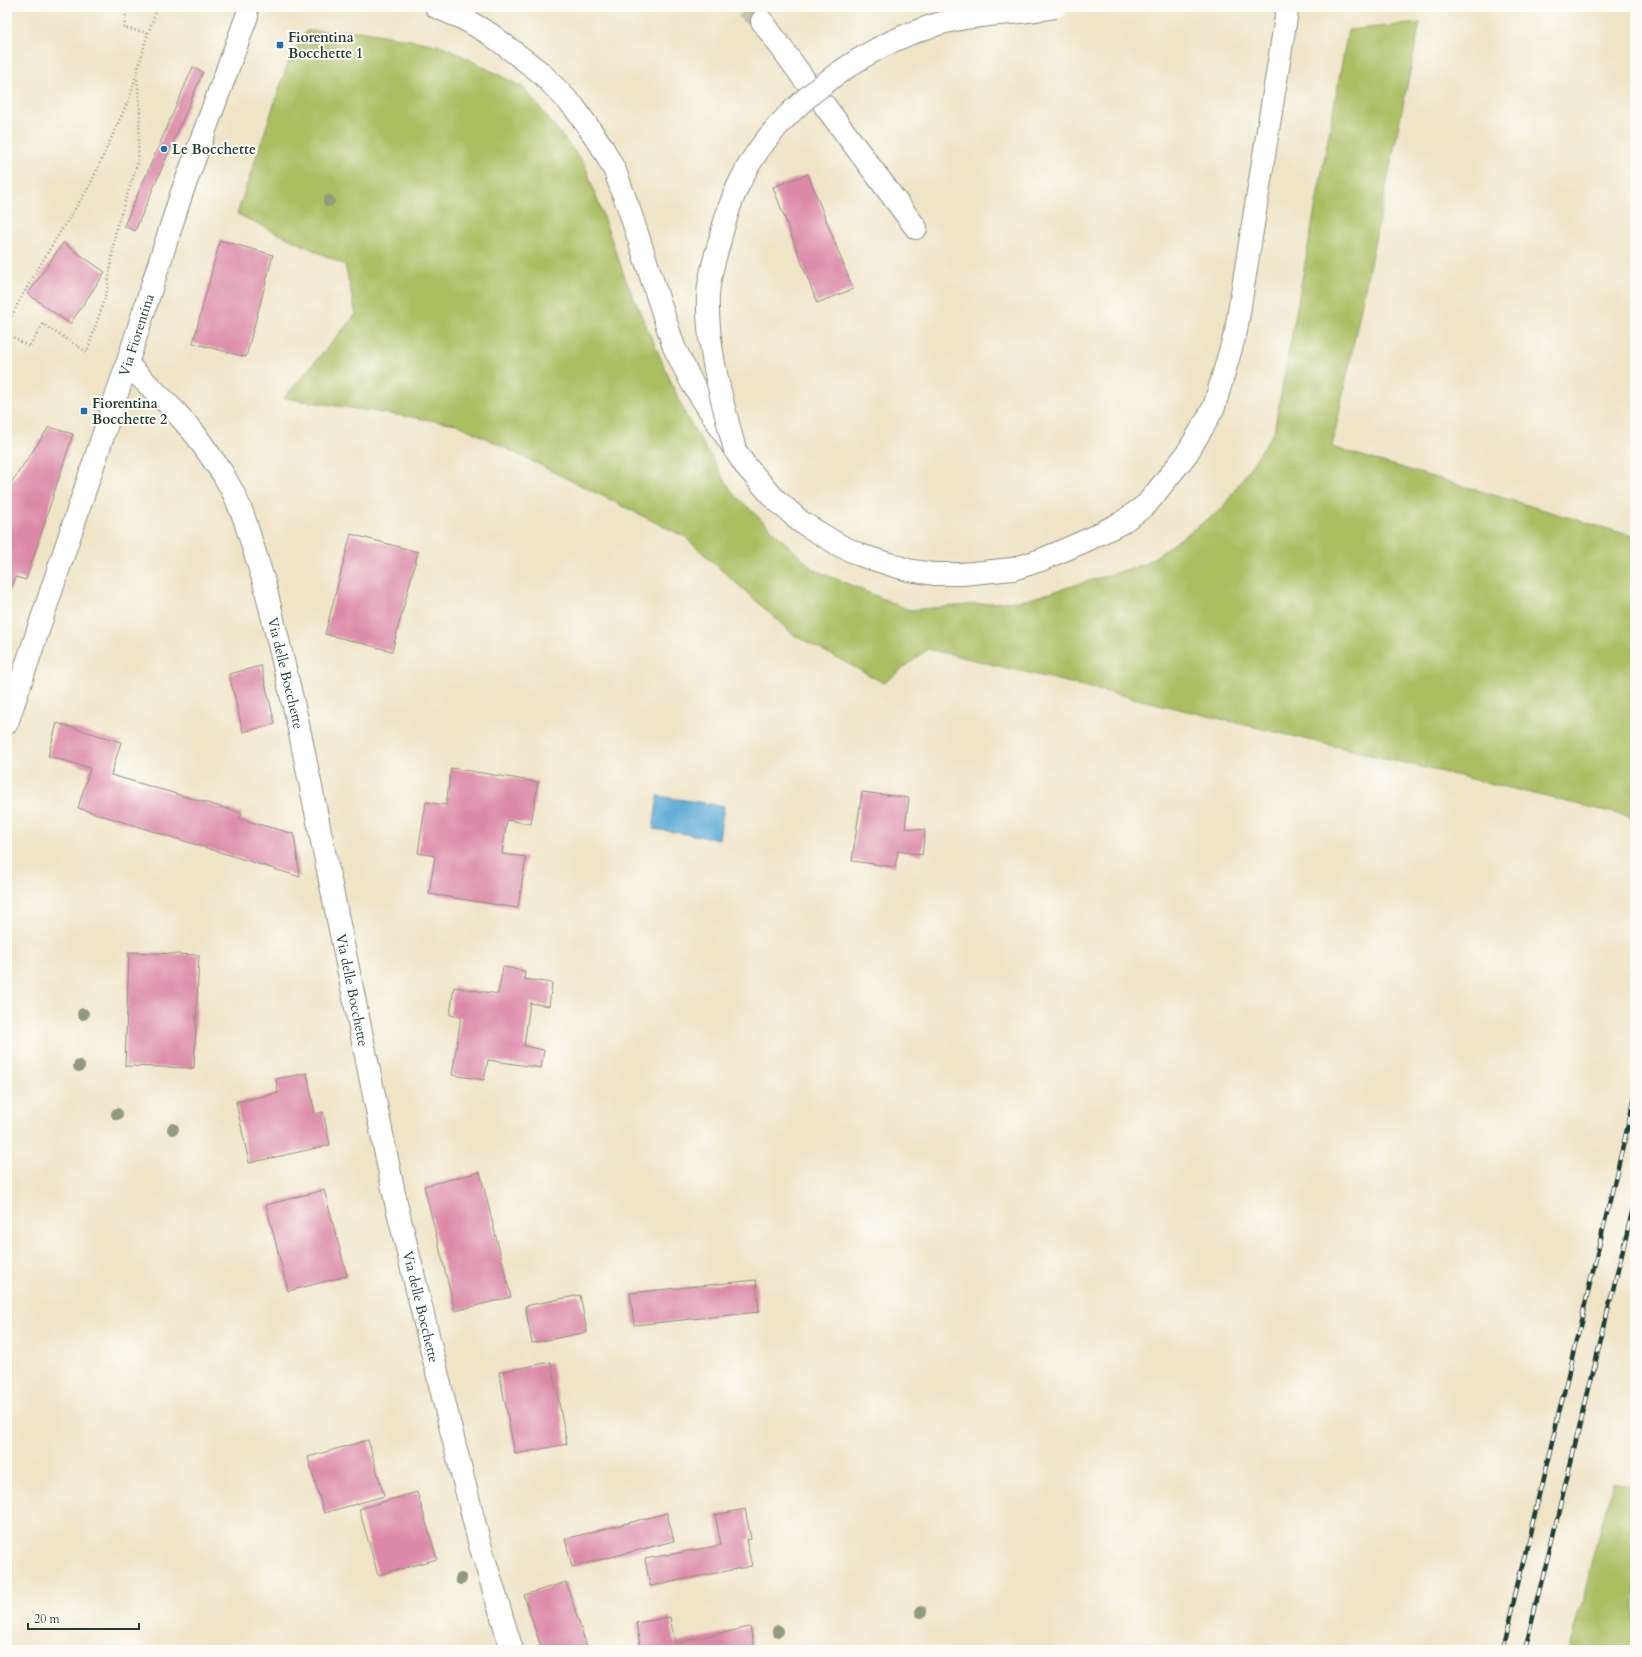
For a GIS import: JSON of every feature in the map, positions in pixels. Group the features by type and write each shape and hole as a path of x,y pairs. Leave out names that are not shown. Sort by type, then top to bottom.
{"main road":[{"path":"436,7 464,19 490,34 540,72 574,106 601,144 615,171 674,347 692,383 745,465 774,498 801,522 839,545 860,555 908,570 934,574 962,574 1013,569 1041,560 1085,541 1120,523 1146,505 1186,455 1214,408 1236,331 1287,11"},
{"path":"735,450 712,353 708,294 724,224 740,181 763,144 785,118 836,75 863,57 896,40 936,25 966,19 1055,7"},
{"name":"Via Fiorentina","path":"7,723 182,195 247,16"},
{"path":"762,21 804,79"},
{"path":"825,106 916,228"},
{"name":"Via delle Bocchette","path":"127,364 174,410 195,434 223,474 235,496 244,518 264,582 299,726 398,1211 478,1538 512,1650"}],"path":[{"path":"127,7 124,28 148,33"},
{"path":"7,327 18,303 52,244 89,187 130,97 137,77 148,33 158,7"},
{"path":"7,334 29,347 43,324 88,352 106,291 116,229 138,162 140,110 137,77"}],"green space":[{"path":"1420,23 1332,447 1635,537 1635,818 928,649 884,683 794,635 685,537 457,424 284,398 356,314 345,265 237,214 288,63 306,31 360,31 443,46 524,88 585,165 625,278 686,416 732,492 813,569 909,610 1026,600 1145,564 1222,509 1274,432 1348,30"},
{"path":"1613,1481 1635,1486 1635,1650 1570,1650"}],"water":[{"path":"658,796 724,806 719,839 653,829"}],"building":[{"name":"Le Bocchette","path":"193,67 203,72 135,231 124,226"},
{"path":"808,174 853,289 817,303 773,187"},
{"path":"220,240 273,255 246,357 193,343"},
{"path":"63,243 105,272 70,324 28,294"},
{"path":"49,427 73,434 26,580 16,577 10,591 7,590 7,489"},
{"path":"351,534 418,552 392,651 325,634"},
{"path":"261,666 275,724 243,732 229,674"},
{"path":"57,723 121,742 111,775 242,813 240,819 294,834 300,877 78,808 90,768 48,756"},
{"path":"451,768 538,782 531,824 507,820 502,854 526,857 518,908 429,894 435,856 418,853 426,802 446,805"},
{"path":"862,792 909,798 905,828 925,830 922,855 898,851 895,867 852,861"},
{"path":"129,952 199,955 194,1068 125,1066"},
{"path":"503,967 525,971 524,979 552,983 549,1006 530,1003 524,1046 544,1050 541,1068 488,1060 484,1080 452,1075 461,1017 450,1015 454,987 498,994"},
{"path":"307,1073 315,1114 323,1112 330,1145 249,1163 236,1102 278,1093 276,1079"},
{"path":"480,1172 511,1297 455,1311 424,1186"},
{"path":"324,1190 347,1276 288,1291 266,1205"},
{"path":"756,1280 759,1312 634,1325 630,1293"},
{"path":"580,1295 587,1332 532,1343 525,1306"},
{"path":"551,1362 567,1444 515,1454 499,1372"},
{"path":"368,1440 384,1496 324,1513 308,1457"},
{"path":"417,1492 437,1559 378,1575 359,1509"},
{"path":"745,1509 751,1539 746,1540 752,1566 650,1586 645,1559 721,1545 715,1515"},
{"path":"667,1513 674,1541 572,1567 565,1539"},
{"path":"566,1582 588,1650 542,1650 524,1595"},
{"path":"670,1617 675,1643 750,1627 755,1650 641,1650 636,1623"}],"tunnel":[{"path":"746,7 762,21"}],"railway":[{"path":"1502,1650 1635,1096"},
{"path":"1525,1650 1635,1200"}],"place":[{"name":"Fiorentina Bocchette 1","path":"280,45"},
{"name":"Le Bocchette","path":"164,149"},
{"name":"Fiorentina Bocchette 2","path":"84,411"}]}
